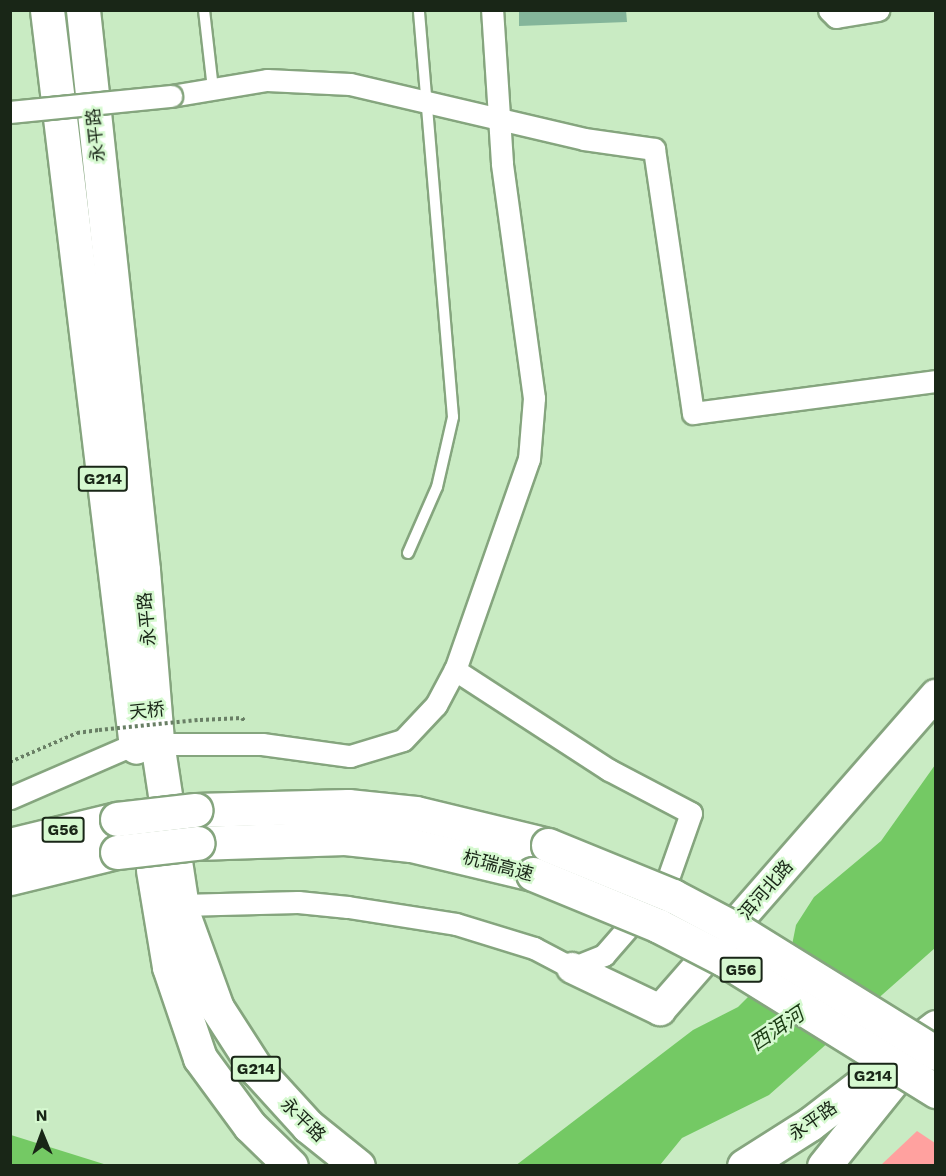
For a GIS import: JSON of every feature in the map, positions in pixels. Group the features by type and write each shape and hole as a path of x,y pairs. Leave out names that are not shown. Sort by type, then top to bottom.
{"highway":[{"name":"永平路","path":"47,10 146,743 178,946 182,1012 200,1058 250,1126 291,1166"},
{"name":"永平路","path":"83,10 143,570 146,743 181,905 178,946 257,1070 308,1126 358,1166"},
{"name":"杭瑞高速","path":"10,845 117,819 195,810 348,806 416,813 548,845 674,896 935,1036"},
{"name":"杭瑞高速","path":"10,879 117,852 197,843 345,838 411,845 533,874 659,926 723,959 936,1091"},
{"name":"永平路","path":"751,1162 810,1124 935,1036"},
{"path":"826,1163 935,1036"},
{"name":"G214","path":"826,1163 936,1075"}],"street":[{"path":"10,798 146,743 262,744 350,756 404,740 436,705 455,670 530,459 534,409 498,118 492,10"},
{"path":"829,10 836,17 878,10"},
{"path":"10,112 171,96 267,80 350,84 584,139 654,149 693,413 936,381"},
{"path":"181,905 298,902 396,913 456,924 534,948 572,968 604,955 666,884 691,813 609,770 455,670"},
{"name":"洱河北路","path":"572,968 660,1010 936,695"}],"lane":[{"path":"204,10 213,89"},
{"path":"408,553 437,487 453,417 430,101 419,10"}],"path":[{"name":"天桥","path":"10,762 77,734 197,720"}],"shaded area":[{"path":"917,1131 935,1143 935,1165 881,1165"}],"water":[{"name":"西洱河","path":"935,765 935,948 769,1095 682,1138 660,1165 515,1166 693,1030 738,1007 790,955 796,925 814,897 881,841"},
{"path":"11,1135 107,1165 11,1165"}],"building":[{"path":"519,10 626,10 627,22 519,26"}]}
